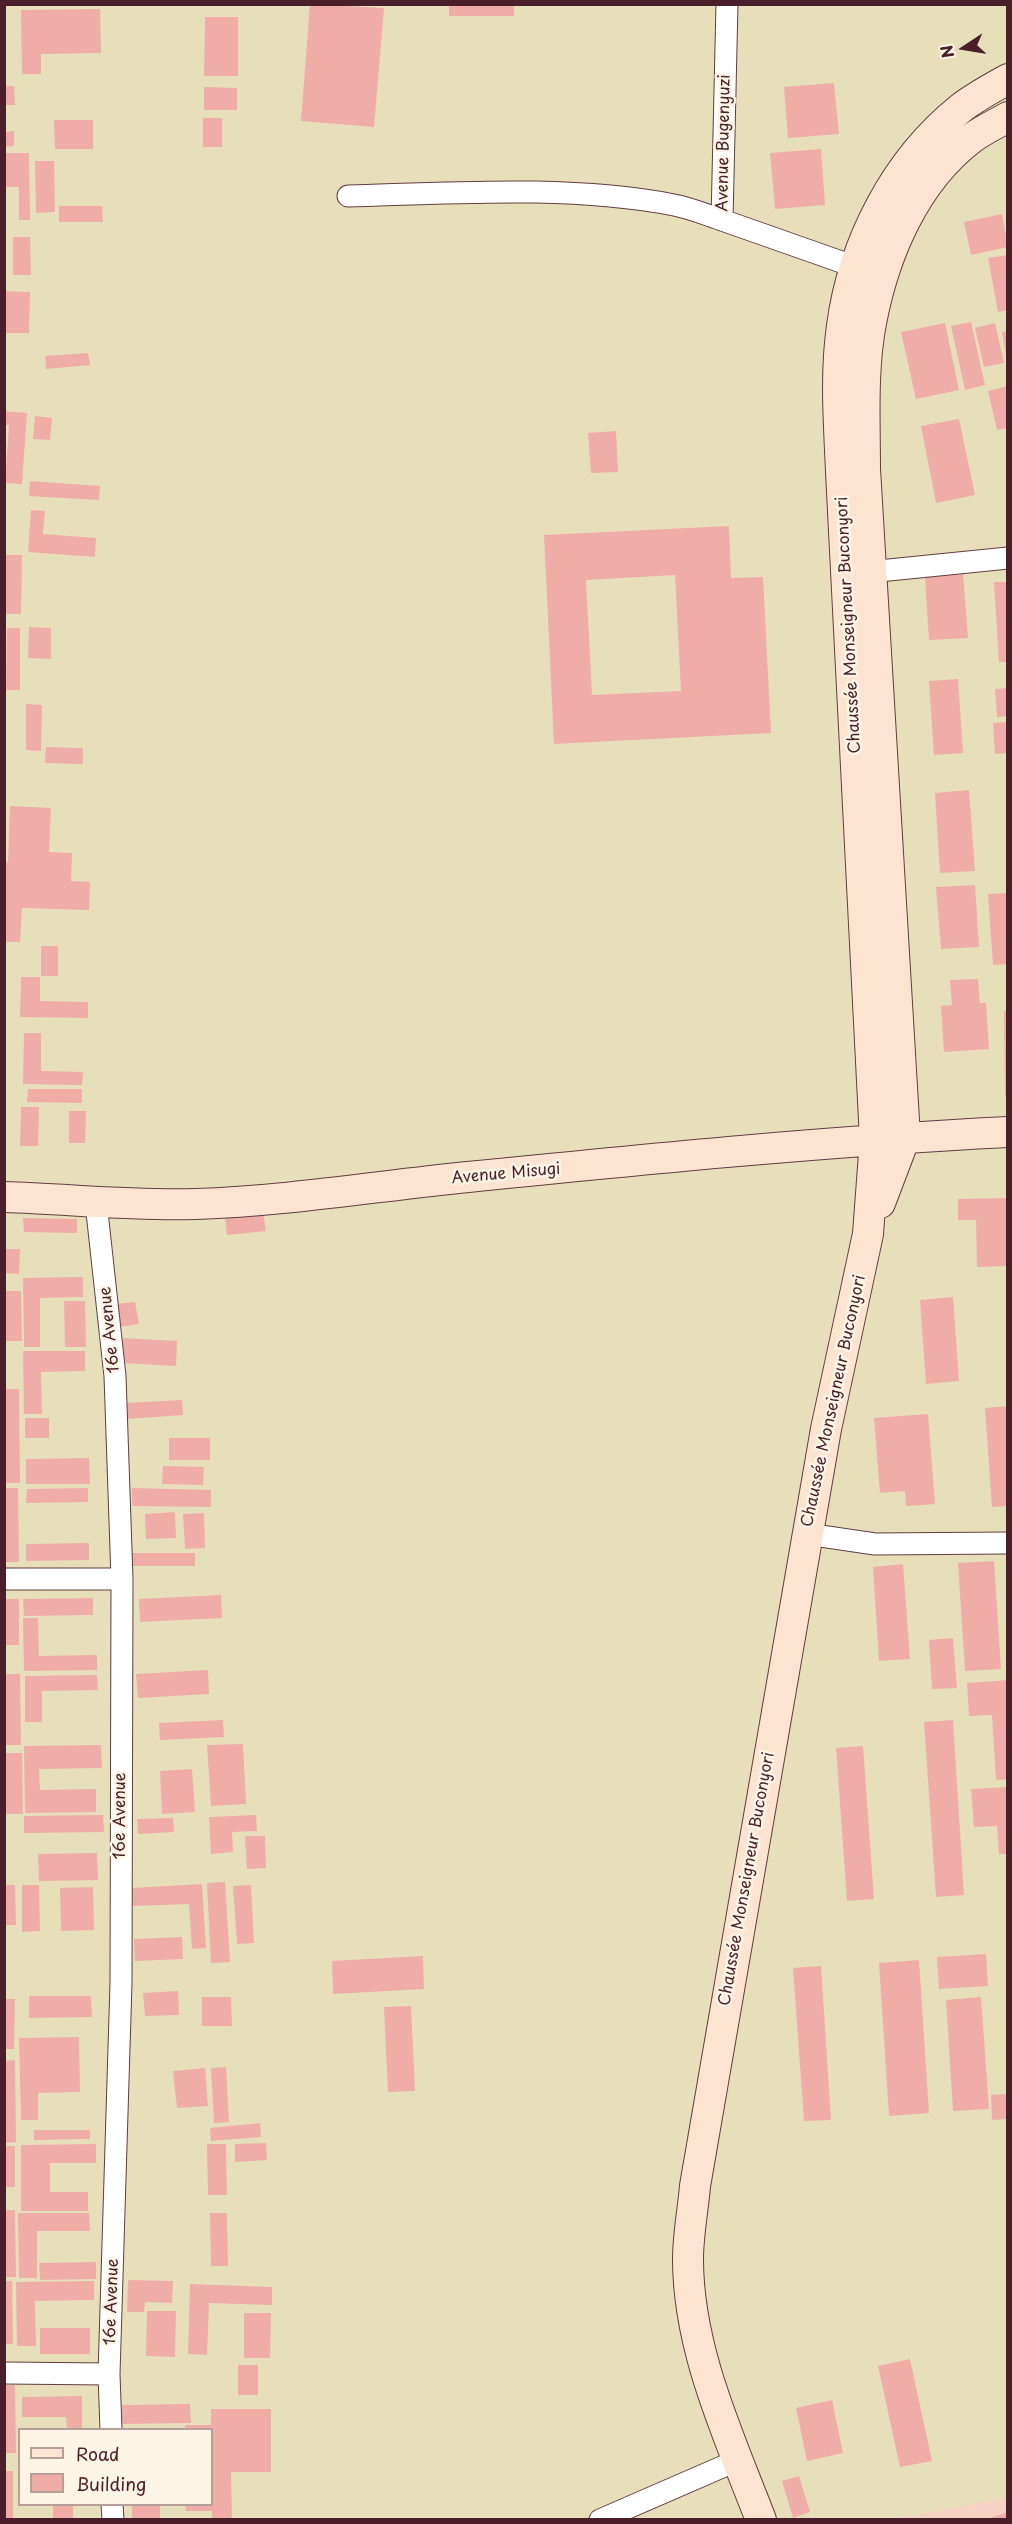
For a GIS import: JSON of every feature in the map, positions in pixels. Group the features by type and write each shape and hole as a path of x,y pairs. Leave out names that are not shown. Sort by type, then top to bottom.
{"street":[{"name":"Avenue Bugenyuzi","path":"727,4 722,220 882,277"},
{"name":"Chaussée Monseigneur Buconyori","path":"868,1233 905,1137 859,573 838,396 842,327 855,266 894,182 924,142 962,107 1008,79"},
{"name":"Chaussée Monseigneur Buconyori","path":"761,2520 707,2378 693,2312 688,2259 695,2186 807,1534 826,1429 868,1233 875,1140 859,573 865,469 865,397 870,325 882,277 896,238 916,203 937,172 972,139 1008,117"},
{"path":"348,196 472,192 575,193 676,205 722,220"},
{"path":"859,573 1008,558"},
{"name":"Avenue Misugi","path":"4,1197 104,1203 197,1203 298,1196 468,1177 905,1137 1008,1132"},
{"name":"16e Avenue","path":"104,1203 115,1376 122,1579 121,1983 109,2374 111,2428"},
{"path":"807,1534 874,1544 1008,1543"},
{"path":"4,1579 122,1579"},
{"path":"4,2373 109,2374"},
{"path":"600,2520 738,2460"}],"shaded area":[{"path":"1007,2498 1007,2519 888,2520 1002,2499"}],"building":[{"path":"310,4 384,8 374,127 301,121"},
{"path":"449,4 514,4 514,16 449,16"},
{"path":"100,9 101,53 41,54 41,74 22,74 21,10"},
{"path":"205,17 238,17 238,76 204,76"},
{"path":"834,83 839,134 788,138 784,87"},
{"path":"4,86 14,86 15,105 4,105"},
{"path":"204,87 237,88 237,110 204,110"},
{"path":"203,118 222,118 222,147 203,147"},
{"path":"54,120 93,120 93,149 55,149"},
{"path":"14,131 14,146 4,147 4,132"},
{"path":"821,149 825,205 775,209 770,153"},
{"path":"4,153 29,153 30,220 19,220 19,187 4,187"},
{"path":"35,161 54,161 55,212 36,213"},
{"path":"59,206 102,206 103,222 59,222"},
{"path":"1002,214 1008,247 971,255 964,222"},
{"path":"13,237 30,237 31,275 13,275"},
{"path":"1008,255 1008,310 998,312 988,258"},
{"path":"5,291 30,292 29,333 4,333"},
{"path":"971,322 985,385 965,390 951,326"},
{"path":"945,323 959,390 916,399 901,332"},
{"path":"995,323 1004,363 984,367 975,328"},
{"path":"1008,331 1008,354 1006,354 1002,332"},
{"path":"88,353 90,365 46,369 45,356"},
{"path":"1008,386 1008,428 997,430 988,391"},
{"path":"4,411 27,413 22,484 5,483 9,425 4,425"},
{"path":"35,416 52,418 50,440 33,439"},
{"path":"959,419 975,495 936,503 921,426"},
{"path":"616,431 618,472 591,473 588,433"},
{"path":"30,481 100,486 99,500 29,496"},
{"path":"31,510 45,511 43,534 96,538 95,557 28,552"},
{"path":"729,526 731,578 763,577 771,733 554,744 544,535","holes":["675,575 681,691 592,695 586,580"]},
{"path":"4,555 22,555 21,614 5,614"},
{"path":"963,574 968,638 929,640 925,577"},
{"path":"994,582 1008,582 1008,662 999,662"},
{"path":"29,627 51,628 51,659 28,658"},
{"path":"7,628 20,628 20,690 6,690"},
{"path":"958,679 963,753 934,755 929,681"},
{"path":"1008,688 1008,716 997,717 995,689"},
{"path":"26,704 42,705 41,751 26,750"},
{"path":"1008,722 1008,753 995,754 993,723"},
{"path":"46,747 83,748 83,764 45,763"},
{"path":"969,790 975,871 940,873 935,793"},
{"path":"10,806 51,808 49,852 72,853 71,881 90,882 89,910 22,908 20,942 5,942 4,862 8,862"},
{"path":"975,885 979,947 941,949 936,887"},
{"path":"1008,893 1008,964 993,965 988,894"},
{"path":"41,946 58,946 58,976 41,976"},
{"path":"21,977 40,977 40,1001 88,1002 88,1018 20,1017"},
{"path":"978,979 980,1003 986,1003 989,1049 944,1052 941,1006 952,1005 950,980"},
{"path":"1004,1011 1008,1011 1008,1096 1005,1096"},
{"path":"24,1033 41,1033 41,1071 83,1072 82,1085 23,1084"},
{"path":"28,1089 82,1089 82,1103 27,1102"},
{"path":"21,1107 39,1107 38,1146 20,1146"},
{"path":"69,1111 86,1111 85,1143 69,1143"},
{"path":"1008,1198 1008,1266 977,1267 976,1220 958,1220 958,1199"},
{"path":"263,1212 266,1231 227,1235 225,1216"},
{"path":"23,1218 77,1219 77,1233 24,1232"},
{"path":"4,1249 20,1249 19,1274 4,1273"},
{"path":"83,1277 83,1297 40,1298 40,1347 24,1347 23,1278"},
{"path":"4,1291 21,1291 22,1341 4,1341"},
{"path":"953,1297 959,1381 926,1384 920,1300"},
{"path":"64,1301 85,1301 86,1347 65,1347"},
{"path":"135,1302 139,1324 120,1327 116,1304"},
{"path":"123,1338 177,1341 176,1366 122,1363"},
{"path":"23,1351 85,1351 85,1371 41,1372 42,1414 24,1414"},
{"path":"4,1389 19,1389 20,1483 4,1483"},
{"path":"182,1400 183,1415 126,1419 125,1403"},
{"path":"1008,1406 1008,1506 992,1507 985,1408"},
{"path":"928,1414 935,1504 906,1506 905,1491 880,1493 874,1418"},
{"path":"25,1418 49,1418 49,1438 25,1438"},
{"path":"169,1438 210,1438 210,1460 169,1460"},
{"path":"89,1458 90,1484 26,1484 26,1459"},
{"path":"163,1466 204,1467 203,1485 162,1484"},
{"path":"4,1488 18,1488 19,1562 4,1562"},
{"path":"88,1488 88,1502 26,1503 27,1489"},
{"path":"132,1488 211,1490 211,1507 132,1506"},
{"path":"175,1512 176,1538 146,1539 145,1514"},
{"path":"204,1513 205,1548 185,1549 183,1514"},
{"path":"89,1543 89,1560 26,1561 26,1544"},
{"path":"131,1553 195,1553 195,1566 131,1566"},
{"path":"994,1561 1001,1669 965,1671 958,1563"},
{"path":"903,1564 910,1659 879,1661 873,1567"},
{"path":"221,1595 222,1618 140,1622 139,1599"},
{"path":"93,1598 93,1615 24,1616 23,1599"},
{"path":"4,1599 19,1599 19,1645 4,1645"},
{"path":"23,1618 38,1618 39,1656 97,1655 97,1670 24,1671"},
{"path":"953,1638 957,1688 932,1689 929,1640"},
{"path":"208,1670 209,1694 138,1698 136,1674"},
{"path":"4,1674 20,1674 21,1745 5,1745"},
{"path":"97,1675 98,1690 42,1691 42,1722 25,1722 25,1676"},
{"path":"1008,1680 1008,1779 996,1780 992,1715 969,1716 967,1683"},
{"path":"223,1720 224,1737 160,1740 159,1723"},
{"path":"953,1720 964,1895 936,1897 924,1722"},
{"path":"243,1744 246,1804 211,1806 207,1745"},
{"path":"101,1745 102,1768 39,1769 40,1790 96,1789 96,1812 25,1813 24,1746"},
{"path":"863,1746 874,1899 847,1901 836,1748"},
{"path":"4,1753 22,1753 23,1814 4,1814"},
{"path":"192,1769 195,1812 162,1814 160,1771"},
{"path":"1008,1787 1008,1854 999,1854 997,1826 974,1827 971,1789"},
{"path":"103,1815 104,1832 24,1833 24,1816"},
{"path":"256,1815 257,1831 232,1832 233,1852 211,1854 209,1817"},
{"path":"173,1818 174,1832 138,1834 137,1819"},
{"path":"245,1836 265,1836 266,1868 247,1869"},
{"path":"97,1853 98,1880 39,1881 38,1854"},
{"path":"225,1882 230,1962 211,1963 207,1883"},
{"path":"202,1884 206,1948 192,1949 189,1904 133,1906 132,1888"},
{"path":"4,1885 15,1885 16,1925 4,1925"},
{"path":"22,1885 39,1885 40,1931 22,1932"},
{"path":"251,1885 254,1943 237,1944 233,1886"},
{"path":"93,1887 94,1930 61,1931 60,1888"},
{"path":"182,1937 183,1959 135,1961 134,1939"},
{"path":"986,1954 988,1986 939,1989 937,1957"},
{"path":"423,1956 424,1989 333,1994 332,1961"},
{"path":"919,1960 929,2113 889,2116 879,1963"},
{"path":"821,1966 831,2120 804,2121 793,1968"},
{"path":"178,1991 179,2015 145,2016 143,1993"},
{"path":"29,1996 91,1996 92,2017 29,2018"},
{"path":"202,1997 231,1997 232,2026 202,2026"},
{"path":"981,1997 989,2109 953,2111 946,2000"},
{"path":"4,1999 15,1999 14,2049 4,2049"},
{"path":"411,2006 415,2091 388,2092 384,2007"},
{"path":"79,2037 80,2092 38,2093 38,2120 21,2120 19,2038"},
{"path":"15,2060 16,2142 4,2143 4,2061"},
{"path":"226,2067 229,2122 214,2123 211,2068"},
{"path":"205,2068 208,2106 177,2108 173,2071"},
{"path":"1008,2094 1008,2119 992,2120 991,2095"},
{"path":"260,2123 261,2137 211,2141 210,2128"},
{"path":"34,2130 90,2130 90,2139 34,2140"},
{"path":"266,2143 267,2160 235,2162 235,2144"},
{"path":"96,2144 96,2163 50,2163 50,2192 88,2192 88,2211 21,2211 21,2145"},
{"path":"207,2144 226,2144 227,2195 208,2195"},
{"path":"5,2146 15,2146 15,2187 5,2187"},
{"path":"4,2210 15,2210 16,2277 4,2277"},
{"path":"18,2213 89,2213 90,2231 37,2231 37,2278 19,2278"},
{"path":"210,2213 227,2213 228,2266 211,2266"},
{"path":"96,2262 96,2279 40,2280 39,2263"},
{"path":"128,2280 173,2281 172,2303 145,2302 144,2312 127,2312"},
{"path":"4,2281 12,2281 13,2344 4,2344"},
{"path":"94,2281 94,2300 35,2301 36,2346 17,2346 16,2282"},
{"path":"190,2284 272,2287 272,2305 209,2303 207,2355 188,2354"},
{"path":"147,2311 176,2311 175,2357 146,2356"},
{"path":"244,2313 271,2313 270,2358 244,2358"},
{"path":"40,2328 90,2328 90,2354 40,2354"},
{"path":"910,2359 932,2461 900,2467 878,2366"},
{"path":"238,2365 258,2365 258,2395 238,2395"},
{"path":"4,2385 15,2385 16,2453 4,2453"},
{"path":"82,2396 82,2428 67,2428 66,2417 22,2417 22,2397"},
{"path":"832,2400 843,2453 807,2461 796,2408"},
{"path":"190,2404 191,2423 122,2424 122,2405"},
{"path":"211,2409 271,2409 271,2472 231,2472 232,2520 212,2520 212,2511 186,2511 185,2506 213,2506 213,2428 185,2428 185,2425 211,2425"},
{"path":"4,2471 13,2471 13,2520 4,2520"},
{"path":"799,2476 810,2512 793,2518 782,2481"},
{"path":"53,2506 73,2506 73,2520 53,2520"},
{"path":"132,2506 160,2506 160,2520 132,2520"},
{"path":"1008,2512 1008,2520 988,2520 988,2519"}]}
